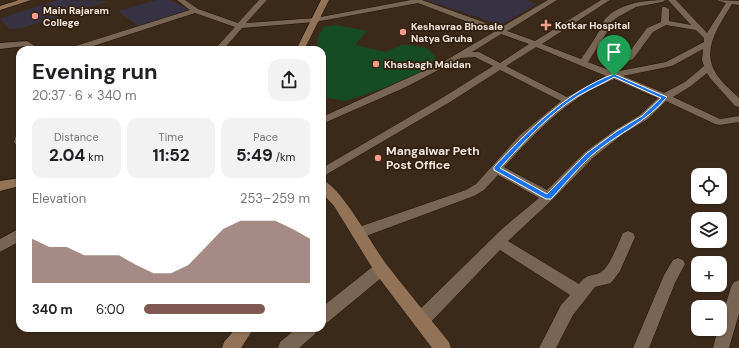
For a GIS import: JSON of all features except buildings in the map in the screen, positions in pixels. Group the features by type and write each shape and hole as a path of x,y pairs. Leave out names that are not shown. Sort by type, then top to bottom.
{"main road":[{"path":"0,8 27,0"},
{"path":"302,46 325,0"},
{"path":"0,186 16,183"},
{"path":"326,189 339,203 381,269 442,346"},
{"path":"230,348 243,332"}],"street":[{"path":"181,0 195,10 240,26 315,20 417,1 583,63 614,70 665,97 719,122 739,119"},
{"path":"222,46 263,0"},
{"path":"326,119 403,85 460,56 552,0"},
{"path":"326,171 499,67 606,0"},
{"path":"583,63 603,32 608,21 615,15 634,5 662,0"},
{"path":"672,0 708,41"},
{"path":"720,0 733,2 708,41 706,60 713,76 739,104"},
{"path":"665,9 665,23"},
{"path":"84,46 195,10"},
{"path":"358,233 470,193 480,187 524,138 568,102 630,57 650,30 665,23 697,28"},
{"path":"614,70 669,64 708,41"},
{"path":"0,46 27,43 31,46"},
{"path":"460,56 476,54 568,102"},
{"path":"421,320 499,242 548,197 589,155 619,132 644,117 665,97 688,84 709,67"},
{"path":"496,168 548,197"},
{"path":"0,246 16,236"},
{"path":"547,348 567,310 581,293 591,281 606,278 615,266 628,237"},
{"path":"499,242 581,293"},
{"path":"640,348 669,280 678,264"},
{"path":"326,314 381,269"},
{"path":"722,348 739,287"},
{"path":"286,348 304,332"}],"shaded area":[{"name":"Main Rajaram College","path":"59,0 109,1 22,28 10,29 0,19 16,13"},
{"path":"156,0 169,0 190,10 138,26 118,11"},
{"path":"426,0 527,0 537,4 501,25"}],"green space":[{"name":"Khasbagh Maidan","path":"335,25 367,31 355,45 385,52 402,45 427,48 436,58 423,71 379,90 345,101 326,97 326,46 317,46 319,34 324,27"}],"place":[{"name":"Main Rajaram College","path":"35,16"},
{"name":"Kotkar Hospital","path":"546,25"},
{"name":"Keshavrao Bhosale Natya Gruha","path":"403,32"},
{"name":"Khasbagh Maidan","path":"376,64"},
{"name":"Mangalwar Peth Post Office","path":"378,158"}],"route":[{"path":"614,76 665,97 644,117 619,132 589,155 548,197 496,168 524,138 560,107 576,95 614,76"}]}
